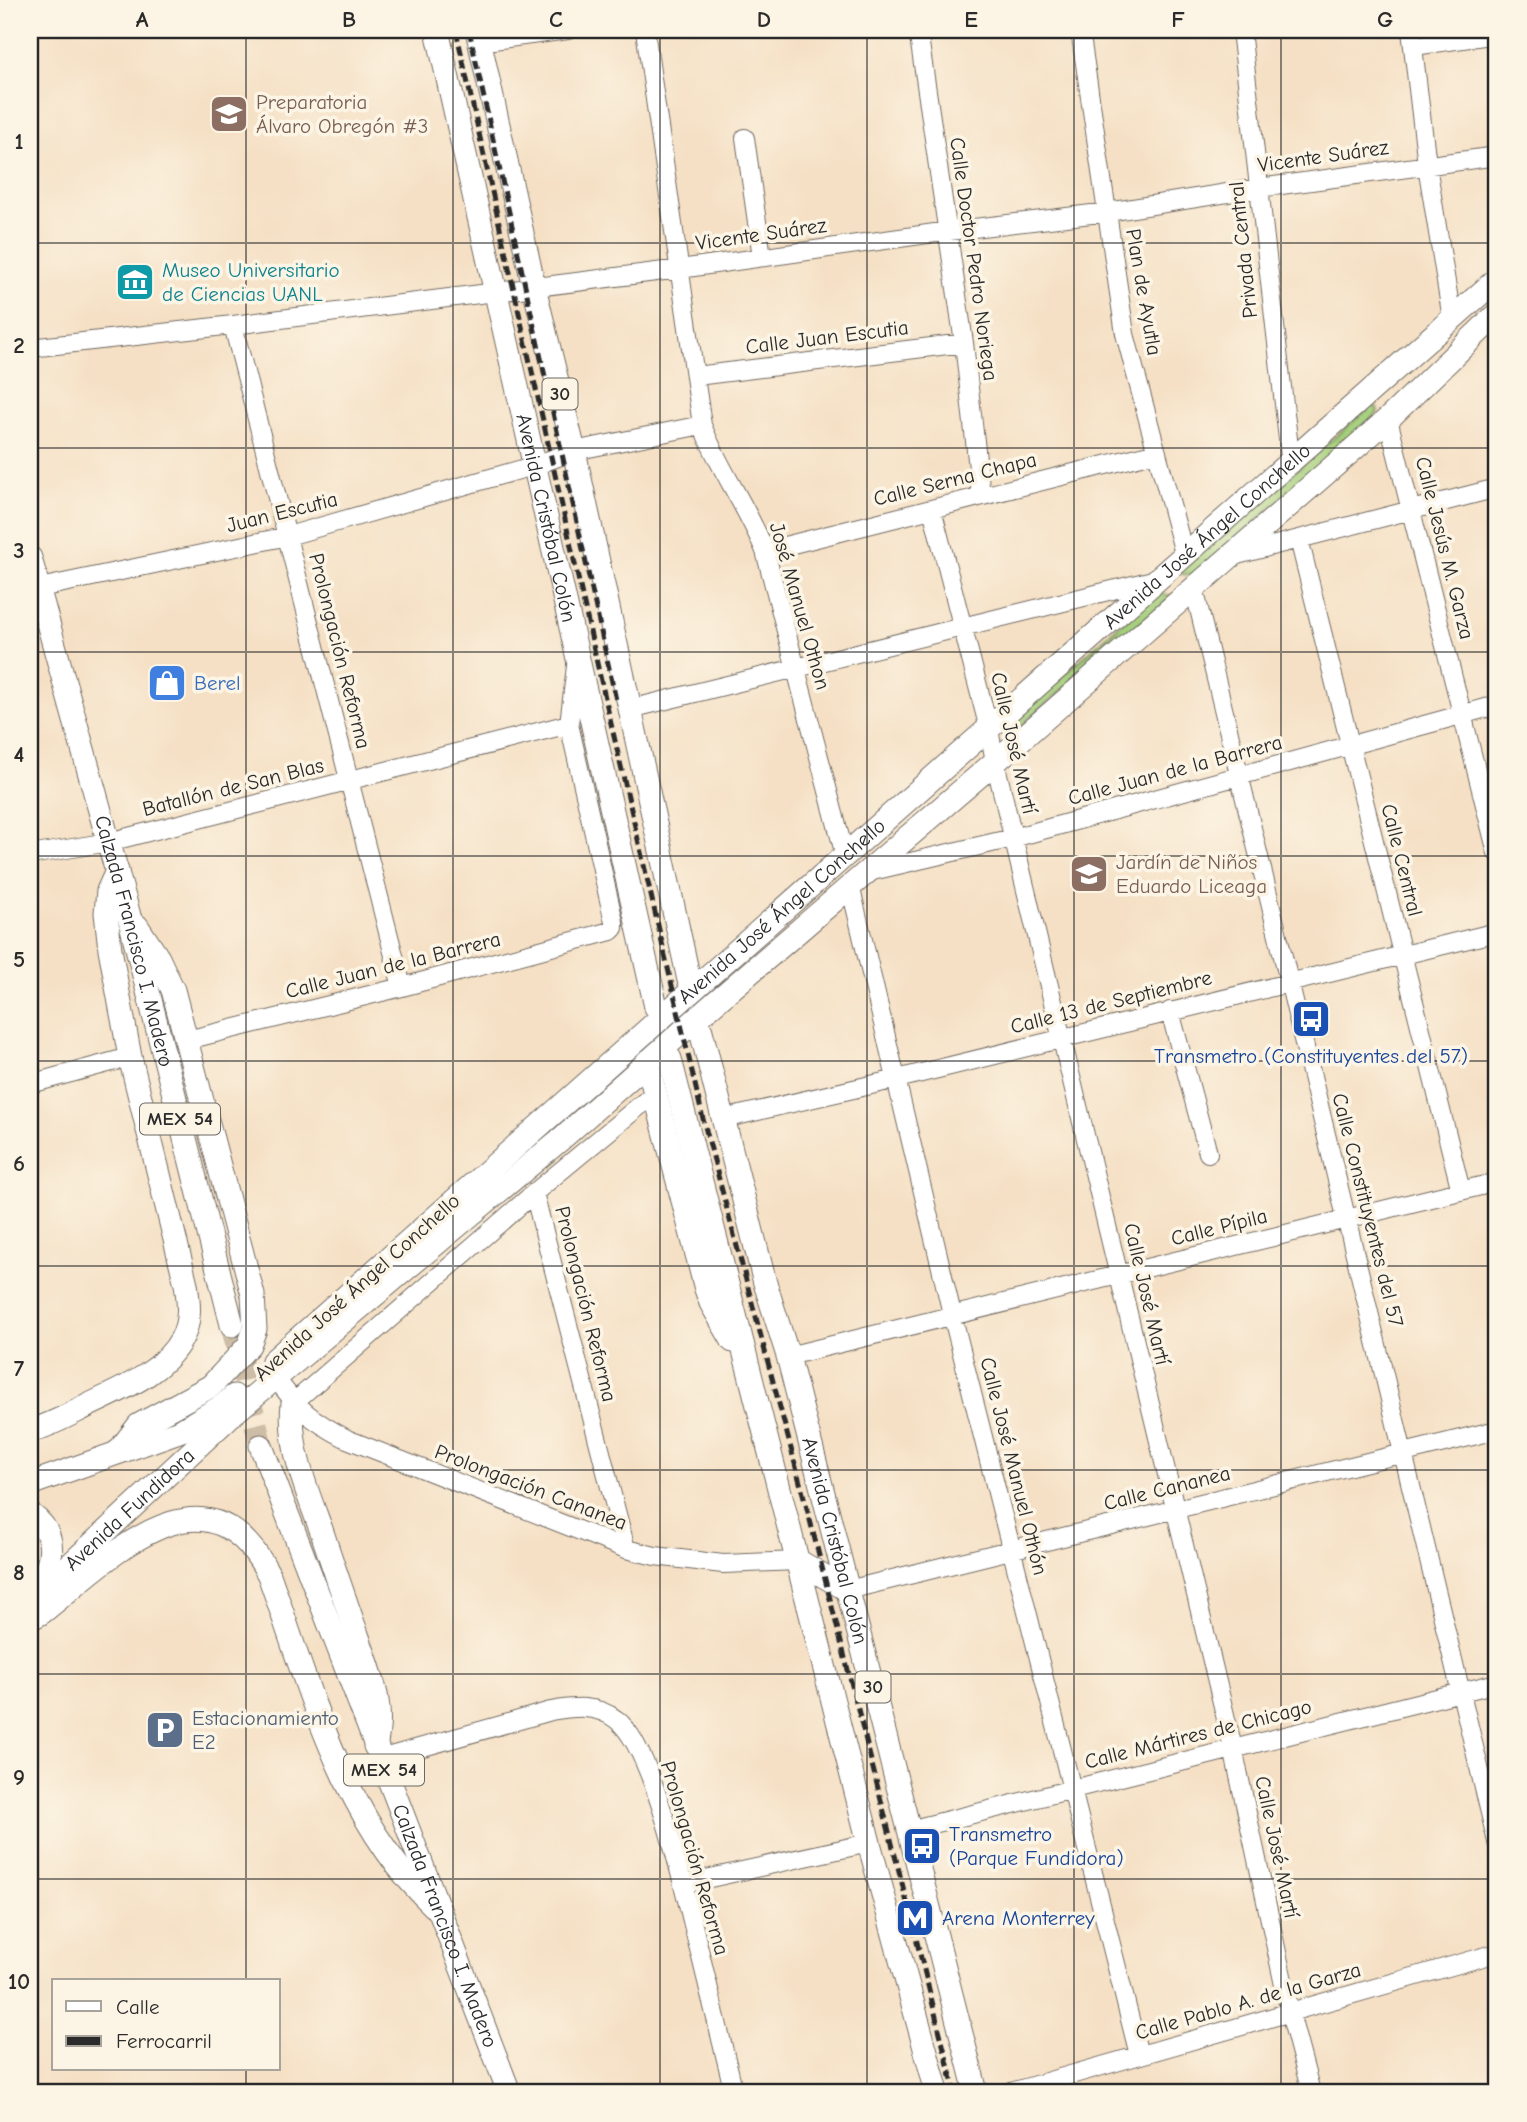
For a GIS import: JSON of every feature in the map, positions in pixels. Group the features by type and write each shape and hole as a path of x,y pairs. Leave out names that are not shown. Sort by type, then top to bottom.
{"main road":[{"name":"Avenida Cristóbal Colón","path":"437,30 656,1007"},
{"name":"Avenida Cristóbal Colón","path":"478,36 534,287 575,451 631,711 695,980"},
{"name":"Avenida José Ángel Conchello","path":"35,1479 182,1430 224,1405 695,980 845,856 1291,465 1497,279"},
{"name":"Avenida José Ángel Conchello","path":"229,1417 658,1060 710,1007 1388,419 1497,314"},
{"name":"Calzada Francisco I. Madero","path":"30,558 33,590 117,871 232,1325"},
{"path":"1161,578 1194,588"},
{"path":"30,1431 132,1384 168,1356 181,1340 187,1324 189,1305 186,1284 130,1057 106,913 108,891 117,871"},
{"path":"118,1452 139,1425 211,1386 249,1345 255,1329 253,1294 187,1040 167,975 128,912"},
{"path":"710,1007 780,1298 788,1356"},
{"name":"Avenida Cristóbal Colón","path":"701,1031 765,1283 788,1356 976,2092"},
{"name":"Avenida Cristóbal Colón","path":"658,1060 747,1364 869,1843 937,2092"},
{"path":"658,1060 655,1093 706,1289 711,1303 747,1364"},
{"path":"293,1403 291,1422 294,1442 306,1487 376,1690 380,1727 377,1753"},
{"name":"Avenida Fundidora","path":"33,1598 229,1417"},
{"name":"Calzada Francisco I. Madero","path":"261,1446 509,2092"},
{"path":"30,1514 45,1529 51,1546 47,1569 33,1598"},
{"path":"30,1619 41,1614 141,1534 169,1523 193,1518 220,1523 258,1553 269,1575 338,1763 377,1839 396,1866 442,1913"},
{"path":"798,1561 848,1590"}],"street":[{"path":"478,36 568,30"},
{"name":"José Manuel Othon","path":"645,30 702,425 712,450 753,522 765,551 845,856"},
{"name":"Calle Doctor Pedro Noriega","path":"918,30 949,231 981,495"},
{"name":"Plan de Ayutla","path":"1080,30 1125,334 1185,557"},
{"name":"Privada Central","path":"1241,30 1291,465"},
{"path":"1452,319 1427,165 1412,38 1497,34"},
{"path":"745,138 762,257"},
{"name":"Vicente Suárez","path":"30,348 680,269 949,231 1108,212 1259,188 1497,156"},
{"name":"Prolongación Reforma","path":"233,325 402,987"},
{"name":"Calle Juan Escutia","path":"696,376 964,343"},
{"name":"Calle Jesús M. Garza","path":"1388,419 1497,853"},
{"path":"536,466 575,451 702,425"},
{"name":"Calle Serna Chapa","path":"765,551 1157,452"},
{"name":"Juan Escutia","path":"33,590 288,536 536,466"},
{"path":"1230,556 1497,488"},
{"name":"Calle José Martí","path":"932,509 989,729 1120,1275 1233,1748 1290,2013 1311,2092"},
{"name":"Calle Central","path":"1299,539 1461,1191"},
{"path":"631,711 1161,578"},
{"name":"Calle Constituyentes del 57","path":"1194,588 1497,1842"},
{"path":"569,724 577,653"},
{"name":"Calle Juan de la Barrera","path":"857,879 1497,705"},
{"name":"Calle Juan de la Barrera","path":"187,1040 402,987 611,931 614,922 569,724"},
{"name":"Batallón de San Blas","path":"30,855 109,842 569,724"},
{"name":"Calle José Manuel Othón","path":"857,879 897,1079 952,1314 1139,2056"},
{"name":"Calle 13 de Septiembre","path":"736,1116 1497,932"},
{"path":"1170,1011 1208,1153"},
{"path":"30,1084 130,1057"},
{"path":"293,1403 534,1193 655,1093"},
{"name":"Calle Pípila","path":"788,1356 1497,1182"},
{"name":"Prolongación Reforma","path":"534,1193 626,1549"},
{"name":"Prolongación Cananea","path":"276,1378 293,1403 318,1423 346,1439 626,1549 654,1556 723,1564 798,1561"},
{"name":"Calle Cananea","path":"848,1590 1497,1430"},
{"name":"Calle Mártires de Chicago","path":"909,1830 1497,1683"},
{"name":"Prolongación Reforma","path":"377,1753 577,1707 600,1710 619,1721 638,1748 653,1783 682,1884 734,2092"},
{"path":"682,1884 869,1843"},
{"name":"Calle Pablo A. de la Garza","path":"1011,2092 1497,1953"}],"green space":[{"path":"1372,405 1377,408 1378,413 1195,576 1177,573"},
{"path":"1155,593 1173,596 1013,732 1008,725"}],"tunnel":[{"path":"232,1325 261,1446"}],"railway":[{"path":"456,30 599,672 704,1123 809,1516 955,2092"},
{"path":"469,30 616,700"}],"place":[{"name":"Preparatoria Álvaro Obregón #3","path":"229,114"},
{"name":"Museo Universitario de Ciencias UANL","path":"135,282"},
{"name":"Berel","path":"167,683"},
{"name":"Jardín de Niños Eduardo Liceaga","path":"1089,874"},
{"name":"Transmetro (Constituyentes del 57)","path":"1311,1019"},
{"name":"Estacionamiento E2","path":"165,1730"},
{"name":"Transmetro (Parque Fundidora)","path":"922,1846"},
{"name":"Arena Monterrey","path":"915,1918"}]}
